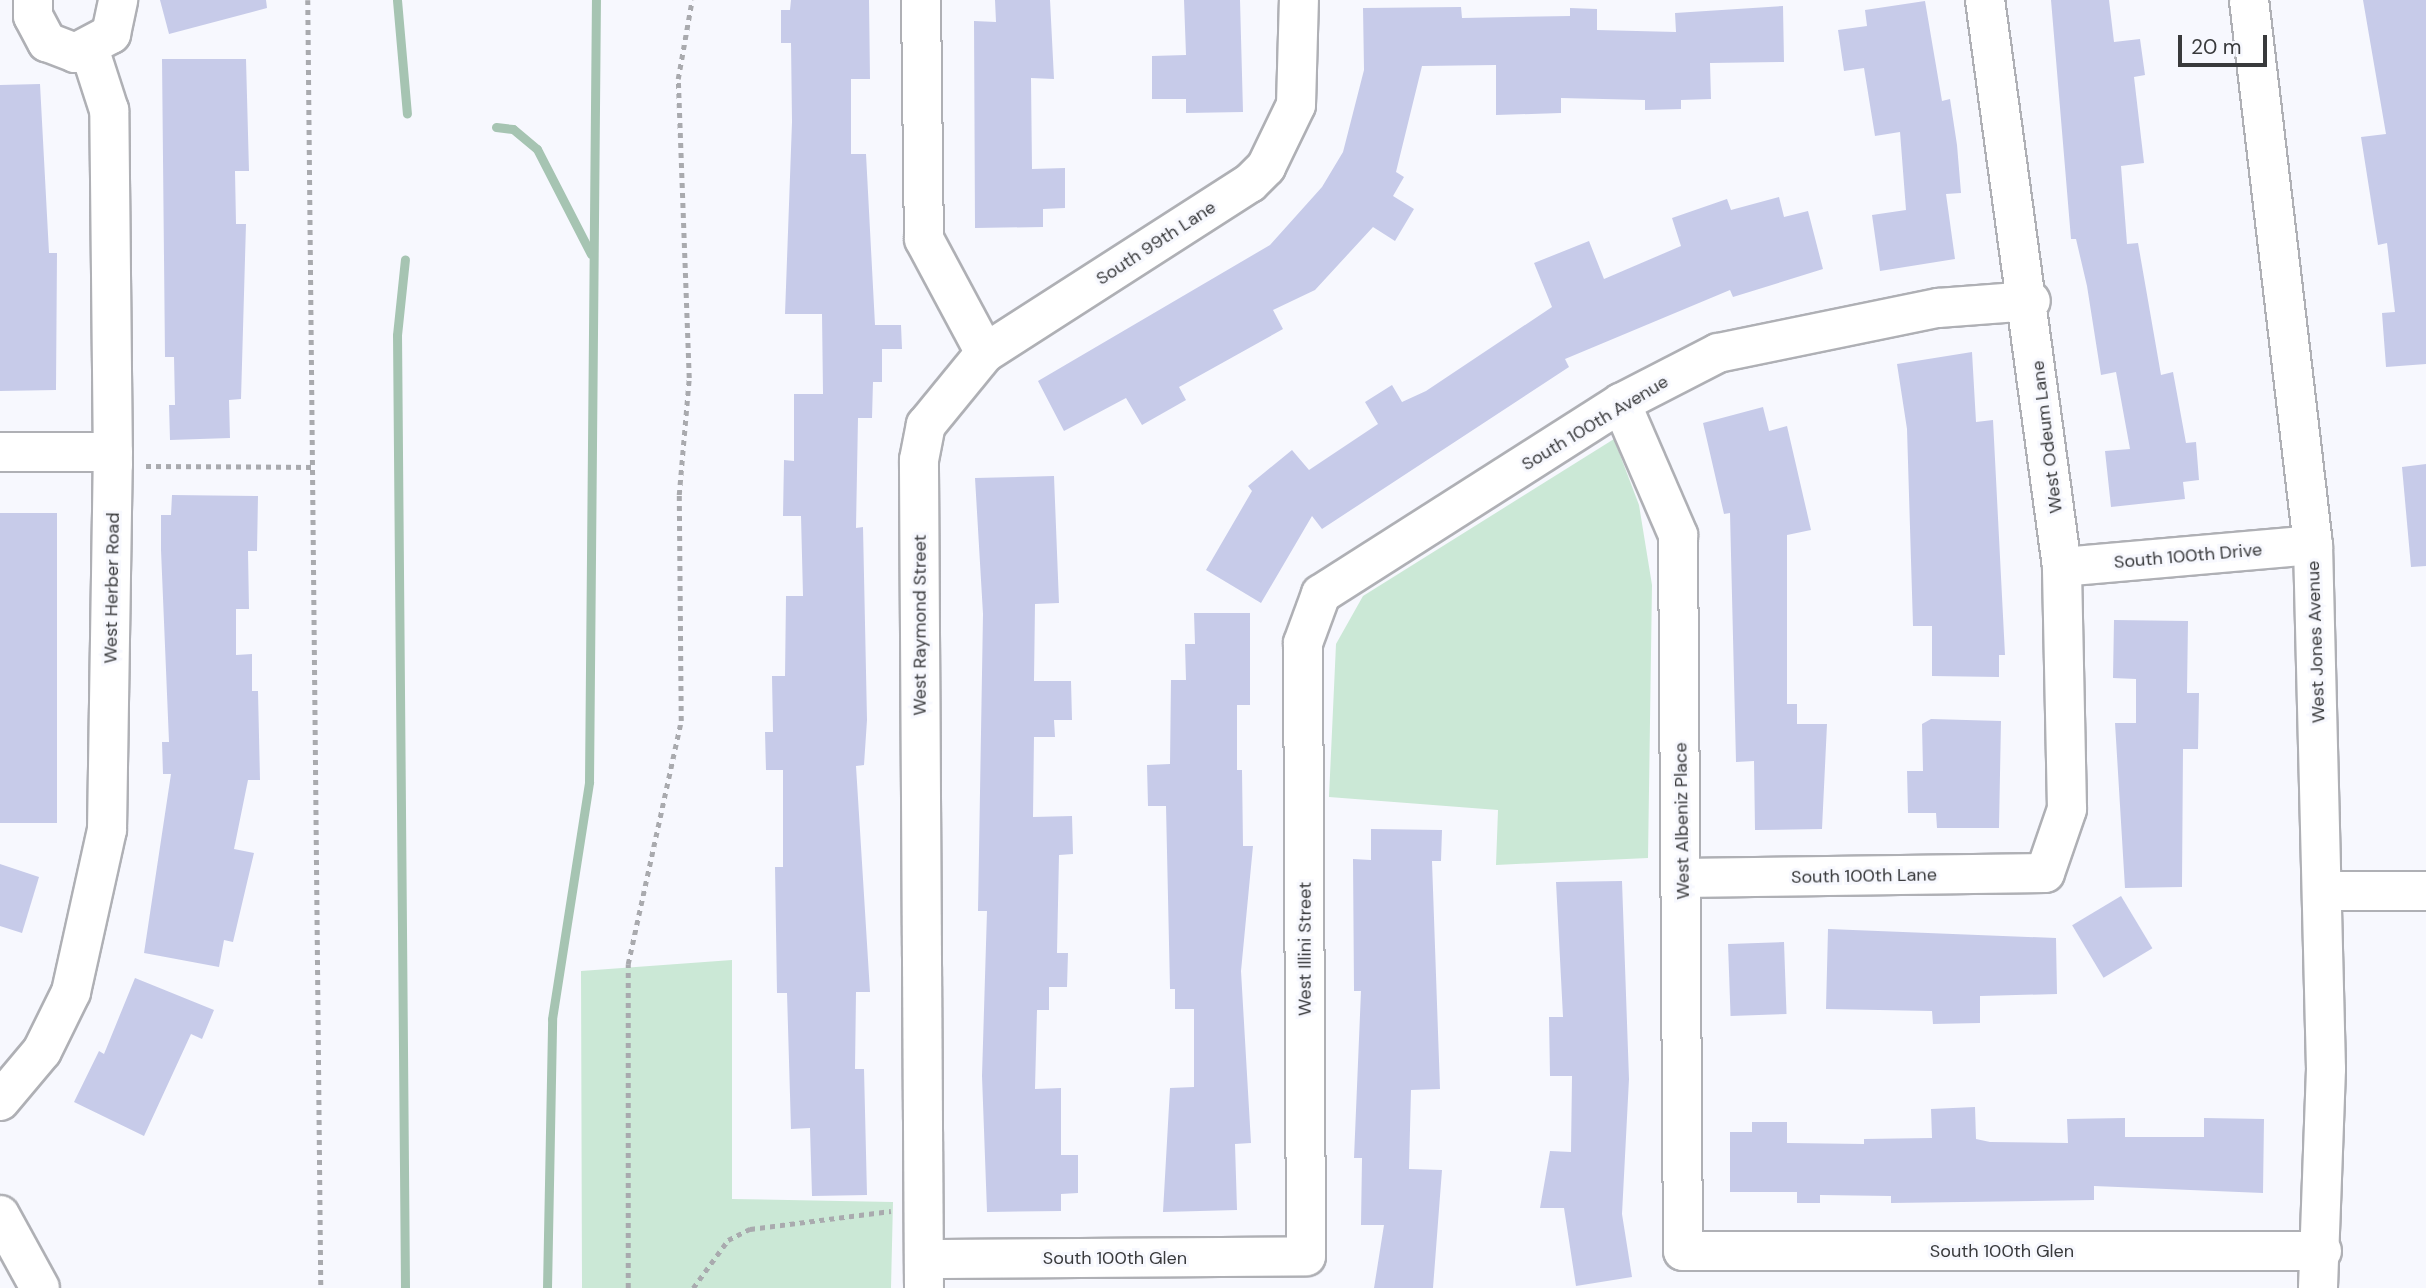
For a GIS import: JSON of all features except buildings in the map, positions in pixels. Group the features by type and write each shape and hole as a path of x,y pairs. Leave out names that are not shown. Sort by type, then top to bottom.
{"street":[{"path":"33,0 33,16 47,42 60,50 90,51 111,34 118,0"},
{"path":"921,0 923,239 985,353"},
{"name":"South 99th Lane","path":"985,353 1250,183 1276,152 1296,105 1299,0"},
{"name":"West Odeum Lane","path":"1985,0 2031,301 2062,568 2067,808 2045,873"},
{"name":"West Jones Avenue","path":"2249,0 2313,545 2323,891 2322,1251 2318,1288"},
{"name":"West Herber Road","path":"0,1101 43,1051 71,992 107,830 113,459 109,110 90,51"},
{"name":"South 100th Avenue","path":"1303,643 1321,594 1621,403 1731,350 1938,308 2031,301"},
{"name":"West Raymond Street","path":"923,1274 919,460 926,425 985,353"},
{"name":"West Albeniz Place","path":"1621,403 1678,535 1683,878 1683,1251"},
{"path":"0,452 113,459"},
{"name":"South 100th Drive","path":"2062,568 2313,545"},
{"name":"West Illini Street","path":"1303,643 1306,1256"},
{"name":"South 100th Lane","path":"1683,878 2045,873"},
{"path":"2323,891 2426,891"},
{"path":"0,1215 40,1288"},
{"name":"South 100th Glen","path":"1683,1251 2322,1251"},
{"name":"South 100th Glen","path":"923,1274 1306,1256"}],"path":[{"path":"307,0 321,1288"},
{"path":"628,1288 628,964 681,721 680,495 689,378 678,79 692,0"},
{"path":"113,459 314,467"},
{"path":"694,1288 728,1240 750,1229 834,1213 923,1210"}],"green space":[{"path":"1614,439 1639,505 1652,585 1648,858 1496,865 1498,810 1329,797 1336,644 1363,596"},
{"path":"732,960 732,1199 893,1202 891,1288 582,1288 581,971"}],"waterway":[{"path":"397,0 407,114"},
{"path":"547,1288 552,1019 589,782 596,0"},
{"path":"496,127 513,129 537,149 591,254"},
{"path":"405,259 397,335 405,1288"}]}
